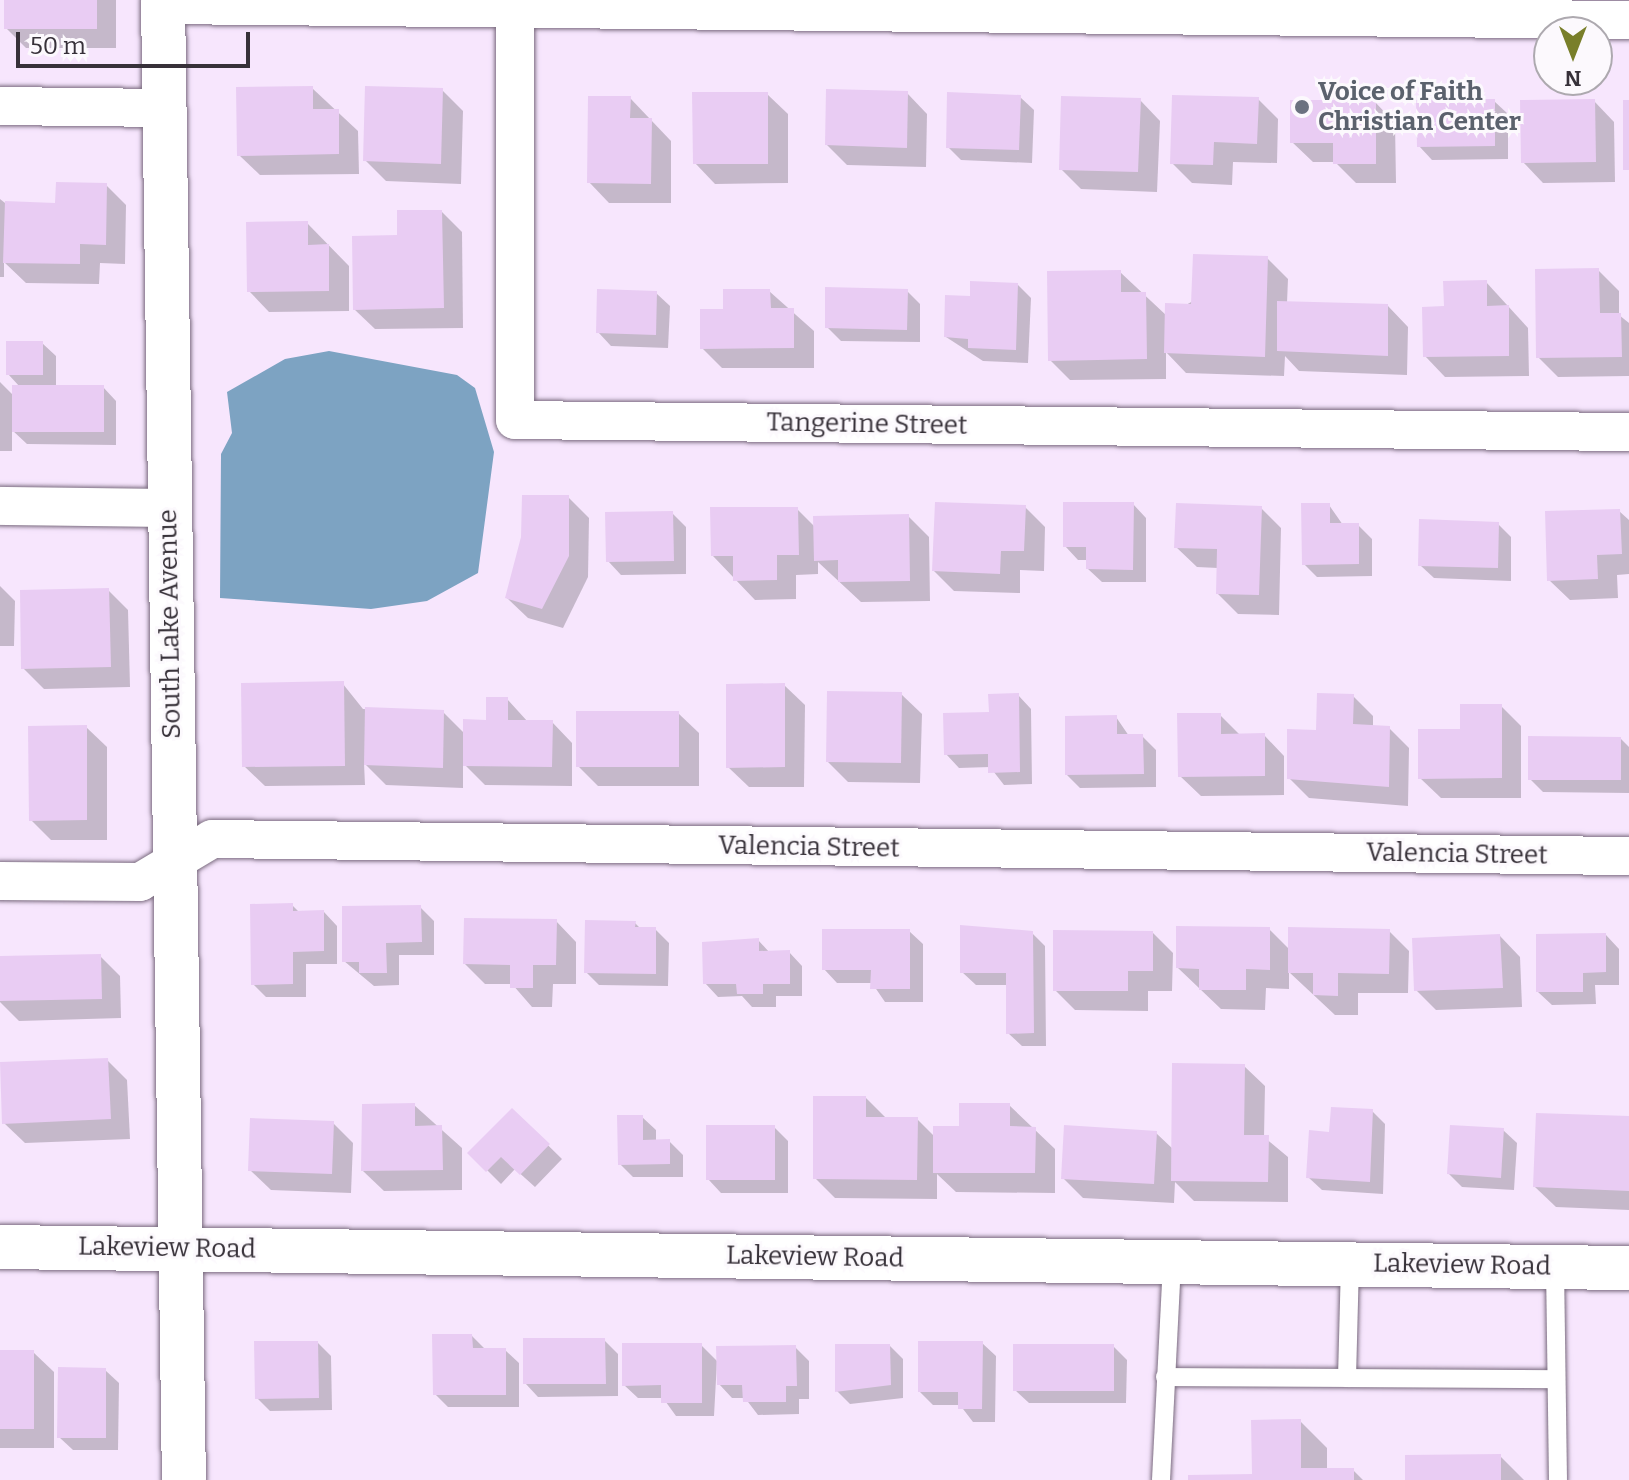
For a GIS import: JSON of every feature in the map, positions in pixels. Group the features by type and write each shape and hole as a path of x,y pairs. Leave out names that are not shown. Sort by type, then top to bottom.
{"street":[{"path":"163,2 515,10 1629,20"},
{"name":"South Lake Avenue","path":"163,2 184,1480"},
{"name":"Tangerine Street","path":"515,10 515,420 1629,432"},
{"path":"0,106 164,108"},
{"path":"0,506 168,508"},
{"name":"Valencia Street","path":"0,881 140,882 212,839 1629,856"},
{"name":"Lakeview Road","path":"0,1247 1629,1268"}],"lane":[{"path":"1161,1480 1172,1262"},
{"path":"1347,1378 1350,1264"},
{"path":"1555,1266 1558,1480"},
{"path":"1165,1377 1556,1379"}],"water":[{"path":"329,351 457,375 475,388 494,452 478,573 427,601 371,609 220,598 221,454 232,433 227,392 285,359"}],"building":[{"path":"4,0 97,0 97,29 4,29"},
{"path":"313,86 313,109 339,109 339,154 237,156 236,87"},
{"path":"365,86 443,88 441,164 363,161"},
{"path":"826,89 908,91 907,148 825,145"},
{"path":"692,92 768,92 768,164 693,164"},
{"path":"947,92 1021,95 1019,150 946,148"},
{"path":"1172,95 1259,97 1257,144 1214,142 1213,165 1170,164"},
{"path":"588,96 631,96 630,118 652,118 651,184 587,183"},
{"path":"1061,96 1141,98 1138,172 1059,170"},
{"path":"1495,99 1495,146 1417,147 1416,100"},
{"path":"1595,99 1596,162 1521,163 1520,100"},
{"path":"1290,100 1376,100 1376,164 1333,164 1333,143 1290,143"},
{"path":"1623,100 1629,100 1629,170 1623,170"},
{"path":"56,182 107,183 106,245 80,244 80,264 3,263 5,201 55,203"},
{"path":"397,210 442,210 444,308 353,310 352,236 397,235"},
{"path":"308,221 308,245 329,244 329,291 247,292 246,222"},
{"path":"1193,254 1268,256 1265,357 1164,353 1165,303 1191,304"},
{"path":"1599,268 1600,313 1621,313 1622,357 1536,358 1535,269"},
{"path":"1121,270 1121,292 1146,292 1147,359 1048,361 1047,271"},
{"path":"1487,280 1487,306 1509,305 1509,356 1423,357 1422,307 1444,306 1443,281"},
{"path":"970,281 1018,283 1016,350 968,348 968,339 944,337 945,295 970,296"},
{"path":"825,287 908,289 907,330 825,328"},
{"path":"597,289 657,291 656,335 596,333"},
{"path":"723,289 770,289 771,308 794,308 794,348 700,349 700,309 723,309"},
{"path":"1277,301 1388,304 1388,356 1277,351"},
{"path":"6,341 43,341 43,375 6,375"},
{"path":"12,385 104,385 104,432 12,432"},
{"path":"522,495 569,495 569,556 542,609 505,598 521,537"},
{"path":"935,502 1026,505 1024,551 1001,551 1000,574 932,571"},
{"path":"1063,502 1134,502 1133,570 1086,569 1086,547 1063,547"},
{"path":"1176,503 1262,506 1259,595 1216,594 1217,549 1174,548"},
{"path":"1301,503 1330,503 1330,523 1359,523 1359,564 1302,565"},
{"path":"710,507 798,507 799,555 777,555 777,580 733,581 733,556 711,556"},
{"path":"1620,509 1622,554 1597,555 1598,579 1547,581 1545,511"},
{"path":"673,511 674,561 606,562 605,512"},
{"path":"909,514 910,581 838,582 838,560 814,561 813,516"},
{"path":"1419,519 1499,522 1498,568 1418,566"},
{"path":"109,588 111,667 21,669 20,590"},
{"path":"344,681 345,766 242,767 241,683"},
{"path":"785,683 785,767 726,768 726,684"},
{"path":"827,691 902,692 901,763 826,762"},
{"path":"1019,693 1020,772 988,773 988,754 944,755 943,713 989,712 988,694"},
{"path":"1317,693 1354,694 1353,724 1390,726 1389,787 1287,779 1287,729 1316,730"},
{"path":"486,697 508,697 508,720 553,720 552,767 463,766 463,719 486,720"},
{"path":"1460,704 1502,704 1502,778 1418,779 1418,729 1460,729"},
{"path":"365,707 444,710 443,768 364,765"},
{"path":"576,711 679,711 679,767 576,767"},
{"path":"1177,713 1221,713 1221,734 1265,733 1265,776 1178,777"},
{"path":"1117,715 1117,734 1143,734 1144,774 1065,775 1065,716"},
{"path":"87,725 87,820 29,821 28,726"},
{"path":"1528,736 1621,737 1621,780 1528,780"},
{"path":"293,903 293,911 324,910 324,951 293,952 293,984 251,985 250,904"},
{"path":"421,905 422,942 386,943 387,973 359,973 359,962 342,962 342,906"},
{"path":"464,918 557,919 556,965 533,965 533,988 510,988 510,965 463,964"},
{"path":"585,920 636,921 635,927 656,927 656,974 584,973"},
{"path":"960,925 1033,931 1034,1033 1006,1034 1006,973 960,973"},
{"path":"1176,926 1270,927 1270,970 1246,969 1246,990 1199,990 1199,969 1176,968"},
{"path":"1288,927 1390,929 1389,974 1338,973 1338,996 1313,995 1313,973 1288,973"},
{"path":"822,929 910,929 910,989 870,989 871,970 822,970"},
{"path":"1053,930 1153,931 1153,971 1128,971 1128,991 1053,991"},
{"path":"1606,933 1606,972 1583,973 1583,992 1536,992 1536,934"},
{"path":"1500,934 1503,988 1414,991 1412,938"},
{"path":"759,938 759,951 790,950 790,984 763,984 763,994 737,994 736,984 703,984 702,942"},
{"path":"101,954 102,999 0,1001 0,956"},
{"path":"108,1058 111,1119 2,1124 0,1062"},
{"path":"1172,1063 1245,1064 1244,1135 1269,1135 1268,1182 1171,1181"},
{"path":"813,1096 866,1096 866,1117 918,1117 917,1180 813,1179"},
{"path":"415,1103 415,1126 442,1125 443,1170 361,1171 362,1104"},
{"path":"959,1103 1010,1103 1010,1126 1036,1127 1035,1173 933,1173 933,1126 959,1126"},
{"path":"1331,1107 1373,1109 1370,1182 1306,1178 1309,1130 1329,1132"},
{"path":"512,1108 550,1144 520,1175 501,1157 486,1172 467,1153"},
{"path":"1536,1113 1629,1116 1629,1191 1533,1187"},
{"path":"617,1115 643,1115 643,1140 670,1139 670,1164 618,1165"},
{"path":"250,1118 334,1121 332,1174 248,1171"},
{"path":"706,1125 775,1125 775,1180 706,1180"},
{"path":"1064,1125 1157,1131 1154,1184 1061,1179"},
{"path":"1450,1125 1504,1128 1501,1178 1447,1174"},
{"path":"432,1334 472,1334 473,1348 506,1348 506,1395 433,1395"},
{"path":"523,1338 605,1338 606,1384 523,1384"},
{"path":"254,1341 318,1341 319,1398 255,1399"},
{"path":"918,1341 983,1341 982,1409 958,1409 958,1392 918,1392"},
{"path":"622,1343 702,1343 702,1403 661,1403 661,1385 622,1386"},
{"path":"835,1344 890,1344 891,1385 835,1392"},
{"path":"1013,1344 1114,1344 1114,1391 1013,1391"},
{"path":"796,1345 797,1386 786,1386 786,1402 743,1402 742,1385 717,1385 716,1346"},
{"path":"0,1350 34,1350 34,1429 0,1429"},
{"path":"58,1367 106,1368 106,1438 57,1438"},
{"path":"1301,1419 1301,1468 1354,1468 1354,1480 1188,1480 1188,1475 1252,1474 1251,1420"},
{"path":"1501,1454 1501,1480 1405,1480 1405,1455"}],"place":[{"name":"Voice of Faith Christian Center","path":"1302,107"}]}
